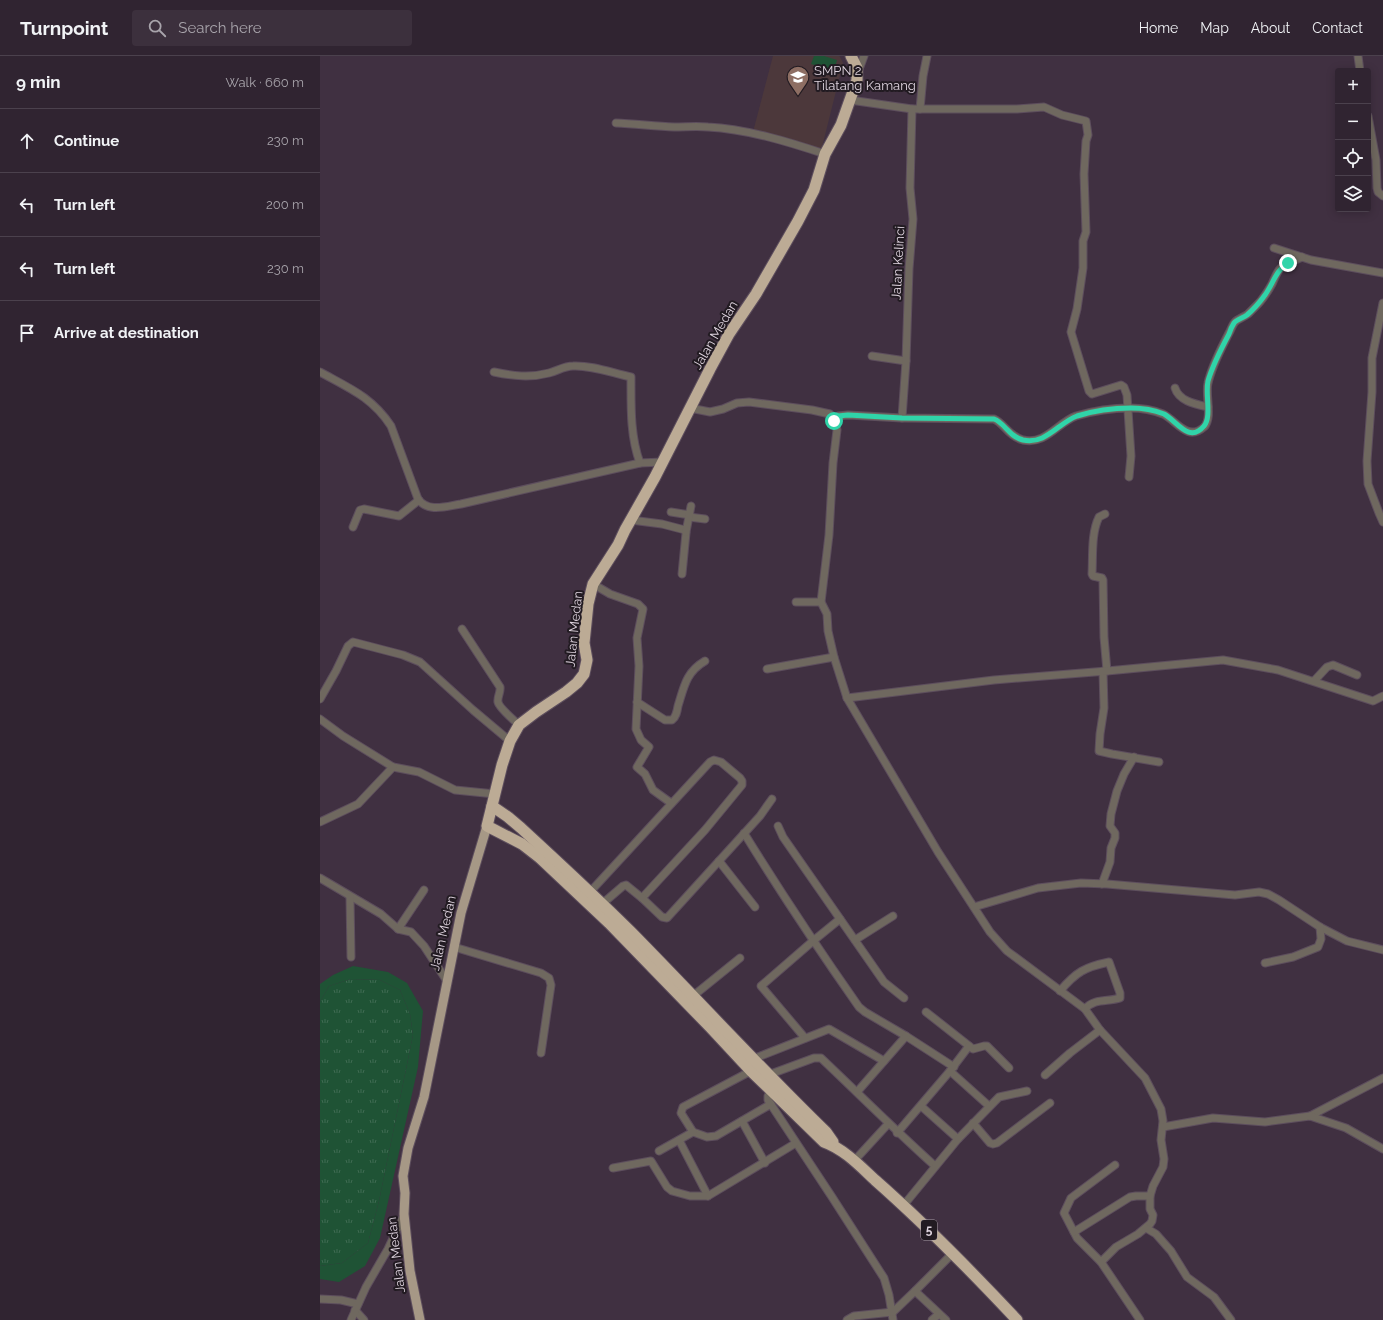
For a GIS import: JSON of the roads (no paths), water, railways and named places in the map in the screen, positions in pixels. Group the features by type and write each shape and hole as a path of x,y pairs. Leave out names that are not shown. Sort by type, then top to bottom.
{"highway":[{"path":"851,56 856,64 858,72"},
{"name":"Jalan Medan","path":"486,826 502,765 510,741 519,725 566,692 577,683 584,674 587,660 584,644 588,604 593,584 632,520 729,334 756,294 798,221 814,190 825,154 841,125 858,80 858,72"},
{"path":"492,806 521,828 590,892 693,996 751,1071 775,1088"},
{"path":"486,826 522,844 540,858 726,1037 753,1058 768,1076 775,1088"},
{"name":"5","path":"775,1088 826,1132 835,1146 854,1161 953,1253 1017,1320"}],"main road":[{"name":"Jalan Medan","path":"420,1320 410,1271 404,1214 405,1193 403,1176 406,1155 424,1097 454,947 467,893 486,826"}],"street":[{"path":"858,72 864,56"},
{"name":"Jalan Kelinci","path":"902,418 906,361 909,269 913,219 910,188 916,109 927,56"},
{"path":"1358,56 1360,68"},
{"path":"850,100 916,109 1017,109 1044,107 1062,115 1086,121 1088,135 1086,141 1084,174 1086,232 1083,241 1083,268 1077,309 1071,332 1089,391 1092,394 1121,385 1124,386 1127,395 1131,456 1129,477"},
{"path":"616,122 674,127 708,127 726,129 763,136 825,154"},
{"path":"1371,132 1376,160 1377,188 1378,192 1383,196"},
{"path":"1274,248 1323,262 1383,273"},
{"path":"834,421 838,416 848,415 902,418 994,419 1010,433 1022,440 1032,440 1046,437 1068,420 1076,416 1093,412 1128,408 1160,413 1169,417 1184,430 1191,432 1200,430 1206,424 1208,418 1207,388 1210,375 1218,354 1234,323 1259,303 1270,288 1280,269 1288,263 1302,257"},
{"path":"1383,303 1372,358 1372,392 1367,467 1368,484 1383,522"},
{"path":"872,356 906,361"},
{"path":"494,372 522,377 552,373 572,366 590,368 631,377 632,432 636,453 640,463"},
{"path":"320,372 372,402 385,417 391,426 419,500 424,505 431,507 461,504 640,463 663,462"},
{"path":"1175,388 1178,395 1188,402 1208,407"},
{"path":"690,408 710,412 723,409 737,403 749,402 818,411 830,414 834,421 837,430 822,602 827,614 828,631 834,657 847,698 938,852 990,932 1006,951 1085,1009 1100,1030 1145,1078 1163,1115 1161,1140 1164,1164 1153,1186 1150,1196 1150,1209 1153,1218 1151,1223 1146,1228 1116,1247 1101,1262"},
{"path":"353,527 358,512 361,509 399,516 419,500"},
{"path":"682,574 686,532 691,506"},
{"path":"671,512 705,519"},
{"path":"1105,514 1099,517 1094,538 1092,574 1093,576 1102,578 1103,580 1105,671 1104,708 1099,751 1159,762"},
{"path":"632,520 662,524 684,530 686,532"},
{"path":"593,584 610,594 638,604 643,609 637,638 639,666 637,730 641,740 648,747 637,766 645,774 653,790 671,803"},
{"path":"796,602 822,602"},
{"path":"462,629 500,686 501,690 498,699 499,705 519,725"},
{"path":"320,699 348,646 353,642 403,655 420,662 510,741"},
{"path":"766,669 834,657"},
{"path":"847,698 994,680 1223,660 1278,670 1373,701 1383,696"},
{"path":"637,702 665,720 672,720 676,715 689,675 694,668 705,661"},
{"path":"1314,681 1327,667 1333,665 1357,675"},
{"path":"320,719 343,736 393,767 419,772 455,790 495,794"},
{"path":"1102,884 1110,862 1111,848 1115,838 1115,833 1110,826 1111,814 1117,791 1124,774 1134,758"},
{"path":"590,892 712,760 720,762 737,775 742,781 741,787 705,830 642,898"},
{"path":"320,822 358,804 393,767"},
{"path":"602,904 624,885 642,898 662,917 668,918 744,834 772,799"},
{"path":"778,826 840,920 884,982 904,998"},
{"path":"744,834 813,941 861,1008 906,1036 952,1069 989,1106"},
{"path":"719,861 755,907"},
{"path":"320,878 381,914 398,929 411,932 424,946 446,981"},
{"path":"974,907 1038,888 1081,883 1235,895 1259,892 1268,894 1279,900 1320,927 1347,942 1383,950"},
{"path":"398,929 424,890"},
{"path":"350,897 351,957"},
{"path":"855,940 893,916"},
{"path":"805,1038 761,986 840,920"},
{"path":"1265,963 1289,958 1318,947 1321,939 1320,927"},
{"path":"454,947 541,973 549,978 551,985 541,1053"},
{"path":"693,996 740,958"},
{"path":"1060,991 1070,979 1086,968 1109,962 1120,993 1120,998 1095,1002 1085,1009"},
{"path":"926,1012 969,1046 975,1049 986,1046 1009,1068"},
{"path":"753,1058 829,1029 884,1061"},
{"path":"1045,1075 1100,1030"},
{"path":"857,1092 906,1036"},
{"path":"897,1133 952,1069 969,1046"},
{"path":"768,1076 817,1057 821,1058 897,1133 935,1166"},
{"path":"751,1071 683,1107 681,1113 693,1132 707,1137 714,1137 771,1104"},
{"path":"1163,1127 1213,1118 1265,1122 1310,1116 1383,1078"},
{"path":"775,1088 767,1097 879,1270 888,1289 893,1312 893,1320"},
{"path":"903,1206 958,1139 989,1106 1001,1096 1027,1091"},
{"path":"973,1123 990,1143 997,1143 1050,1103"},
{"path":"921,1106 958,1139"},
{"path":"1310,1116 1346,1128 1383,1149"},
{"path":"742,1121 765,1163"},
{"path":"854,1161 888,1124"},
{"path":"659,1151 693,1132"},
{"path":"680,1140 708,1196"},
{"path":"613,1168 651,1161 667,1187 672,1191 690,1196 708,1196 796,1143"},
{"path":"1115,1165 1069,1200 1064,1213 1080,1241 1101,1262 1140,1320"},
{"path":"1074,1232 1130,1197 1150,1196"},
{"path":"351,1320 368,1283 388,1249 404,1214"},
{"path":"1146,1228 1156,1234 1171,1251 1187,1276 1214,1296 1231,1320"},
{"path":"847,1320 854,1316 893,1312 916,1292 953,1253"},
{"path":"916,1292 946,1320"},
{"path":"320,1299 341,1300 357,1307 364,1320"},
{"path":"932,1320 939,1314"}],"place":[{"name":"SMPN 2 Tilatang Kamang","path":"798,96"}]}
